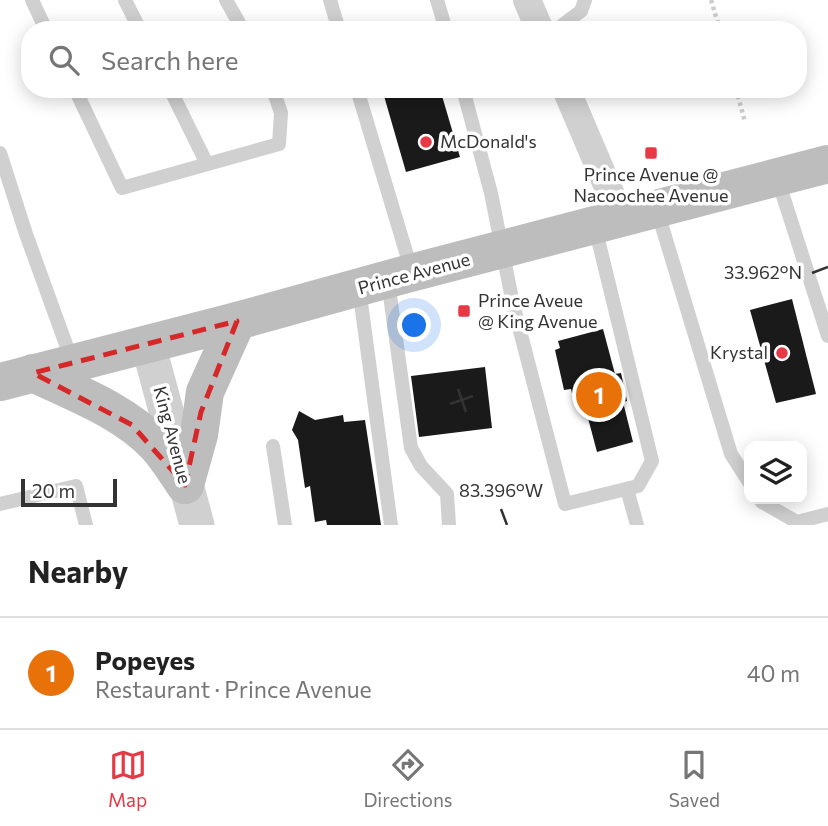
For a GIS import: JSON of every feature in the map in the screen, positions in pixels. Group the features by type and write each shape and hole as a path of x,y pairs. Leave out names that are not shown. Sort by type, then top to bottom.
{"main road":[{"name":"Prince Avenue","path":"17,377 828,164"},
{"path":"186,485 199,435 205,392 237,321"},
{"path":"17,377 96,402 132,425 155,445 186,485"}],"street":[{"path":"527,0 536,21"},
{"path":"570,98 624,217"},
{"name":"King Avenue","path":"148,344 197,525"}],"lane":[{"path":"32,0 42,21"},
{"path":"125,0 136,21"},
{"path":"226,0 238,21"},
{"path":"330,0 336,21"},
{"path":"437,0 443,21"},
{"path":"567,21 581,10 585,0"},
{"path":"79,98 122,188 279,144 281,113 276,98"},
{"path":"174,98 207,164"},
{"path":"358,98 411,448 421,466 447,494 449,525"},
{"path":"465,98 491,193 513,304 565,504 638,486 652,461 624,217"},
{"path":"0,153 72,363"},
{"path":"778,177 828,336"},
{"path":"624,217 730,454 744,475"},
{"path":"386,280 391,525"},
{"path":"273,446 285,525"},
{"path":"0,504 76,486 86,525"},
{"path":"627,489 637,525"},
{"path":"766,504 797,522 828,514"}],"path":[{"path":"712,0 718,21"},
{"path":"739,98 746,122"}],"highlighted area":[{"path":"237,321 201,412 185,485 132,425 33,373"}],"building":[{"name":"McDonald's","path":"385,98 443,98 460,157 406,172"},
{"name":"Krystal","path":"792,299 816,394 776,403 750,310"},
{"path":"603,329 615,374 621,373 627,401 623,402 633,442 597,452 584,403 575,405 571,389 564,390 555,350 560,348 558,341"},
{"path":"485,367 492,428 419,437 411,376"},
{"path":"299,411 315,420 343,415 344,422 365,420 381,525 327,525 326,520 315,522 310,486 305,488 298,440 292,430"}],"place":[{"name":"McDonald's","path":"426,142"},
{"name":"Prince Avenue @ Nacoochee Avenue","path":"651,153"},
{"name":"Prince Aveue @ King Avenue","path":"464,311"},
{"name":"Krystal","path":"782,353"},
{"name":"Popeyes","path":"599,395"}]}
